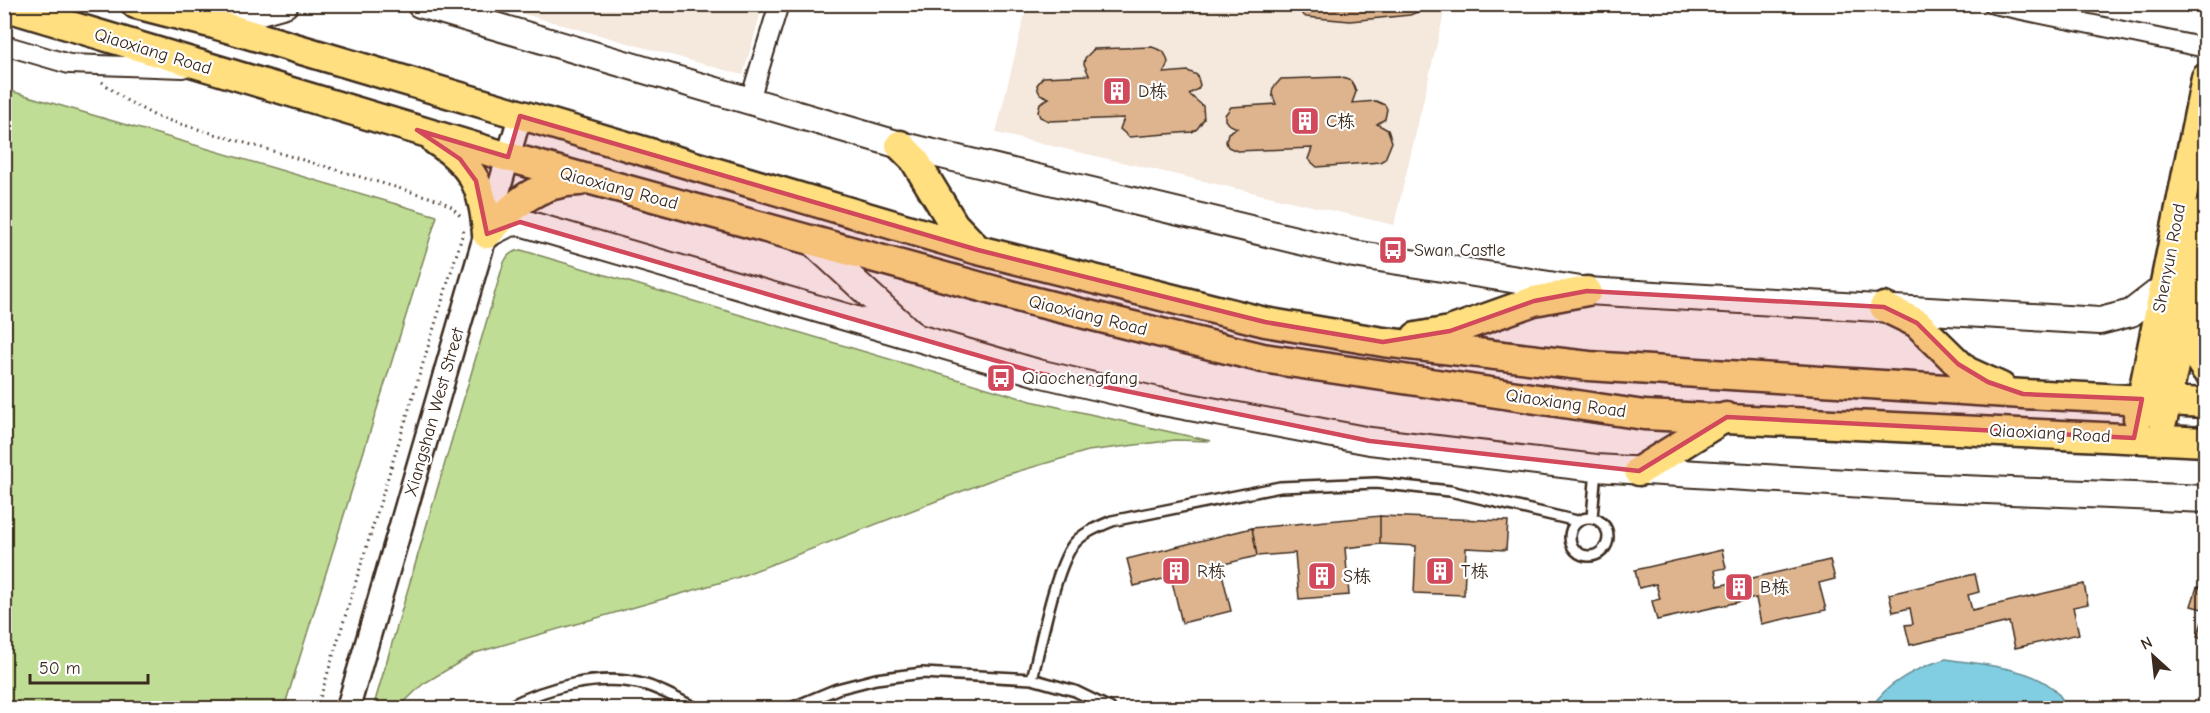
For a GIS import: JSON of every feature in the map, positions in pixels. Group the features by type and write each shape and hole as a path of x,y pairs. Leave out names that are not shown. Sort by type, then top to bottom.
{"main road":[{"name":"Qiaoxiang Road","path":"136,4 214,24 978,250 1265,322 1383,342 1589,366 2023,394 2205,403"},
{"path":"214,24 285,4"},
{"path":"420,4 749,103 900,145 1354,254 1587,291 2100,321 2131,313 2162,289"},
{"name":"Qiaoxiang Road","path":"4,6 508,157 1032,301 1263,358 1644,415 1727,417 2205,442"},
{"name":"Shenyun Road","path":"2146,438 2155,400 2162,289 2205,78"},
{"path":"417,130 460,159 476,181 485,209 487,234"},
{"path":"900,145 914,159 954,225 978,250"},
{"path":"677,204 688,165"},
{"path":"487,234 518,201 536,189 564,181 593,180"},
{"name":"Shenyun Road","path":"2155,400 2193,314 2205,212"},
{"path":"487,234 509,223 520,222 1038,373 1158,402 1285,427 1445,451 1596,468 1915,487 2205,499"},
{"path":"811,241 918,339"},
{"path":"1383,342 1450,331 1534,301 1587,291"},
{"path":"1884,307 1917,323 1966,371 1988,382 2023,394"},
{"path":"2193,314 2193,351 2205,370"},
{"path":"1639,471 1682,442 1727,417"}],"street":[{"path":"749,103 779,4"},
{"path":"1993,4 2205,48"},
{"path":"4,45 69,64 212,69"},
{"name":"Xiangshan West Street","path":"348,708 520,116"}],"lane":[{"path":"1593,518 1596,468"},
{"path":"1032,679 1052,603 1072,546 1088,532 1112,521 1280,487 1376,483 1450,491 1578,521 1593,518 1603,523 1608,533 1606,546 1594,556 1580,554 1571,543 1570,531 1578,521"},
{"path":"791,708 837,689 876,679 922,673 1032,679 1075,691 1110,708"},
{"path":"506,708 530,696 571,684 606,681 645,685 696,708"}],"path":[{"path":"99,80 124,99 157,117 439,200 461,215 465,224 317,708"}],"highlighted area":[{"path":"520,116 978,250 1265,322 1383,342 1450,331 1534,301 1587,291 1884,307 1917,323 1958,364 1988,382 2023,394 2142,399 2134,438 1727,417 1639,471 1370,441 1038,373 520,222 487,234 476,181 460,159 417,130 508,157"}],"shaded area":[{"path":"491,5 763,5 743,75"},
{"path":"1027,5 1446,5 1394,225 996,133"}],"green space":[{"path":"4,89 437,216 284,708 5,708"},
{"path":"521,250 1031,401 1211,441 1175,440 1088,451 999,477 736,578 475,653 423,684 398,708 373,708 503,265 509,254"}],"water":[{"path":"1946,659 1996,666 2032,676 2059,694 2066,708 1871,708 1885,691 1904,677"}],"building":[{"path":"1437,4 1410,15 1350,21 1306,17 1302,14 1299,5"},
{"name":"D栋","path":"1152,47 1163,51 1166,56 1168,62 1164,73 1188,71 1197,75 1200,85 1198,89 1189,94 1203,106 1204,119 1197,129 1192,132 1129,137 1120,129 1124,118 1049,121 1040,117 1038,112 1040,103 1049,98 1040,94 1038,90 1037,85 1043,77 1089,75 1084,64 1085,58 1094,49"},
{"name":"C栋","path":"1340,77 1351,81 1354,86 1356,92 1352,103 1376,101 1385,105 1387,109 1385,119 1377,124 1388,130 1392,142 1385,159 1380,162 1317,167 1308,159 1312,148 1237,151 1228,147 1226,142 1228,133 1237,128 1225,120 1225,115 1231,107 1276,104 1272,94 1273,88 1281,79"},
{"name":"T栋","path":"1380,516 1508,521 1506,550 1466,548 1464,595 1414,593 1416,546 1380,544"},
{"name":"S栋","path":"1380,516 1380,544 1345,548 1349,595 1299,599 1295,553 1257,556 1252,528"},
{"name":"R栋","path":"1252,528 1257,556 1220,565 1231,611 1182,623 1171,577 1134,586 1127,559"},
{"name":"B栋","path":"1722,550 1726,568 1715,570 1718,586 1830,560 1835,579 1819,583 1826,610 1761,624 1756,598 1657,620 1652,601 1660,599 1656,584 1639,588 1635,570"},
{"path":"1975,574 1979,592 1968,595 1972,610 2084,584 2088,604 2073,607 2079,634 2015,648 2009,622 1910,645 1905,625 1913,624 1910,608 1893,612 1889,594"},
{"path":"2197,587 2206,590 2206,610 2191,606"},
{"path":"2206,611 2206,639 2197,636"},
{"path":"974,703 975,707 1002,705 1002,708 954,708 953,705"}],"place":[{"name":"D栋","path":"1117,91"},
{"name":"C栋","path":"1305,121"},
{"name":"Swan Castle","path":"1393,250"},
{"name":"Qiaochengfang","path":"1001,378"},
{"name":"R栋","path":"1176,571"},
{"name":"T栋","path":"1440,571"},
{"name":"S栋","path":"1322,576"},
{"name":"B栋","path":"1739,587"}]}
